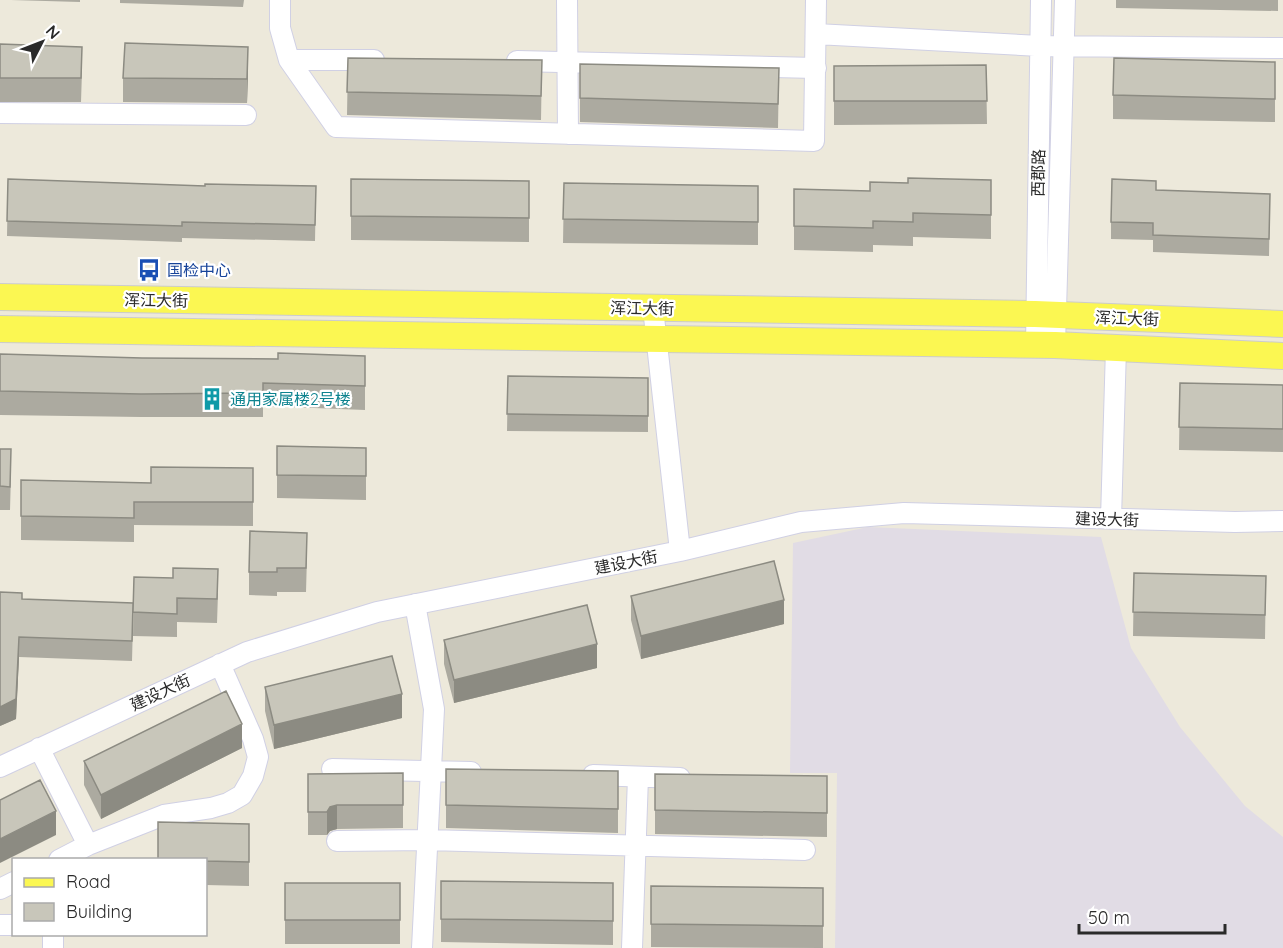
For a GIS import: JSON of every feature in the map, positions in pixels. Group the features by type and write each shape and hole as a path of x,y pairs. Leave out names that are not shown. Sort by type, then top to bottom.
{"main road":[{"name":"浑江大街","path":"0,297 1045,315 1283,324"},
{"path":"0,329 1045,346 1283,356"}],"street":[{"path":"280,0 280,28 289,60 336,127 814,141 816,0"},
{"path":"567,0 568,134"},
{"name":"西郡路","path":"1041,0 1045,346"},
{"name":"西郡路","path":"1045,315 1064,46 1065,0"},
{"path":"816,34 1040,46 1283,48"},
{"path":"289,60 396,61"},
{"path":"503,61 816,68"},
{"path":"0,112 246,115"},
{"path":"653,308 680,551"},
{"path":"1112,519 1116,348"},
{"name":"建设大街","path":"0,767 247,652 377,612 680,551 801,522 904,513 1283,521"},
{"path":"415,604 434,709 422,948"},
{"path":"63,858 88,845 164,815 211,808 228,803 242,795 253,776 258,757 253,739 220,664"},
{"path":"39,748 88,845"},
{"path":"332,769 488,772"},
{"path":"569,775 697,778"},
{"path":"633,948 638,777"},
{"path":"337,841 427,840 805,850"}],"shaded area":[{"path":"868,527 1101,537 1131,648 1180,727 1245,806 1283,837 1283,948 835,948 837,773 790,773 793,543"}],"building":[{"path":"125,43 248,47 247,79 123,78"},
{"path":"0,44 82,47 81,78 0,78"},
{"path":"348,58 542,60 541,96 347,92"},
{"path":"1114,58 1275,62 1275,99 1113,95"},
{"path":"580,64 779,68 778,104 580,98"},
{"path":"986,65 987,101 834,101 834,66"},
{"path":"908,178 991,180 991,215 913,213 913,222 873,221 873,228 794,226 794,189 870,191 870,182 908,183"},
{"path":"8,179 205,186 205,184 316,186 315,225 182,222 182,226 7,221"},
{"path":"351,179 529,181 529,218 351,216"},
{"path":"1112,179 1156,181 1156,190 1270,194 1269,239 1153,235 1153,223 1111,222"},
{"path":"564,183 758,186 758,222 563,219"},
{"path":"278,353 365,356 365,386 263,383 263,393 141,394 0,391 0,354 278,359"},
{"path":"508,376 648,378 648,416 507,414"},
{"path":"1180,383 1283,385 1283,429 1179,427"},
{"path":"277,446 366,448 366,476 277,475"},
{"path":"0,449 11,449 10,487 0,486"},
{"path":"151,467 253,468 253,502 134,502 134,518 21,516 21,480 151,483"},
{"path":"250,531 307,533 306,568 277,568 277,572 249,572"},
{"path":"774,561 784,600 641,636 631,596"},
{"path":"173,568 218,569 217,599 177,598 177,614 133,612 134,577 173,578"},
{"path":"1134,573 1266,576 1265,615 1133,612"},
{"path":"0,592 22,593 22,599 133,603 132,641 19,637 16,699 0,707"},
{"path":"587,605 597,644 454,680 444,640"},
{"path":"392,656 402,694 274,725 265,687"},
{"path":"226,691 242,724 101,795 84,761"},
{"path":"446,769 618,771 618,809 446,805"},
{"path":"403,773 403,805 337,805 330,807 327,812 308,812 308,774"},
{"path":"655,774 827,776 827,813 655,810"},
{"path":"40,780 56,811 0,839 0,800"},
{"path":"158,822 249,824 249,862 207,861 207,858 158,858"},
{"path":"441,881 613,883 613,921 441,919"},
{"path":"285,883 400,883 400,920 285,920"},
{"path":"651,886 823,888 823,926 651,924"}],"place":[{"name":"国检中心","path":"149,270"},
{"name":"通用家属楼2号楼","path":"212,399"}]}
